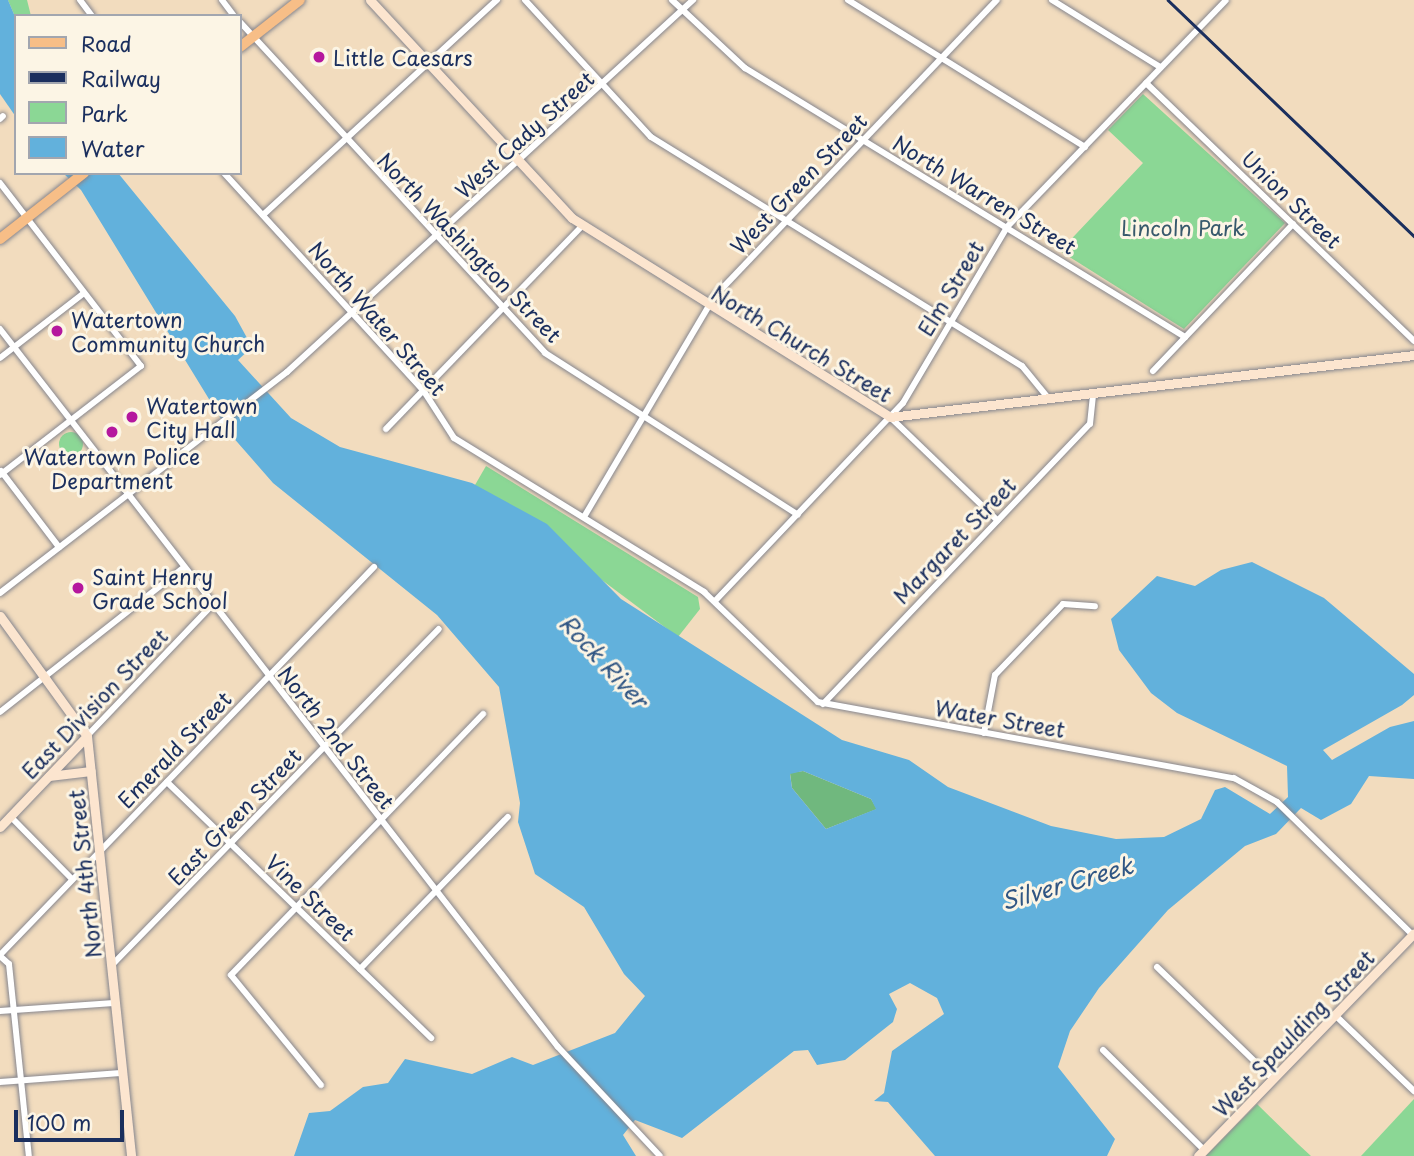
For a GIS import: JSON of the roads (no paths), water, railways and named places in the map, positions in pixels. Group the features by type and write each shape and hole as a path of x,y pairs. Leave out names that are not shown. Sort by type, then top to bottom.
{"main road":[{"path":"242,45 300,0"},
{"name":"North Church Street","path":"370,0 582,226 890,417 1414,355"},
{"path":"0,239 82,175"},
{"name":"North 4th Street","path":"0,616 48,676 86,736 131,1156"},
{"name":"East Division Street","path":"0,827 86,736"},
{"path":"48,776 91,771"},
{"name":"West Spaulding Street","path":"1201,1153 1413,935"}],"street":[{"path":"263,215 497,0"},
{"path":"525,0 651,137 1030,372 1049,399"},
{"name":"North Warren Street","path":"672,0 745,68 1185,337"},
{"name":"West Cady Street","path":"0,593 267,386 353,313 521,163 693,0"},
{"path":"848,0 1085,147"},
{"name":"West Green Street","path":"584,517 708,305 998,0"},
{"path":"1052,0 1160,67"},
{"name":"Elm Street","path":"715,601 890,417 1007,227 1226,0"},
{"name":"North Washington Street","path":"242,24 500,310 545,353 641,417 798,515"},
{"name":"Union Street","path":"1146,83 1414,341"},
{"name":"North Water Street","path":"226,175 423,390 454,438 584,517"},
{"path":"0,183 141,366 1,472 59,547"},
{"path":"1153,370 1293,224"},
{"path":"386,429 582,226"},
{"path":"0,358 84,293"},
{"name":"North 2nd Street","path":"0,329 558,1048 660,1156"},
{"name":"Margaret Street","path":"823,704 1090,424 1093,394"},
{"path":"890,417 997,520"},
{"path":"584,517 715,601 823,704"},
{"path":"0,712 184,567"},
{"name":"Emerald Street","path":"0,955 374,567"},
{"name":"East Division Street","path":"86,736 213,604"},
{"path":"984,733 995,675 1063,604 1095,606"},
{"name":"East Green Street","path":"111,966 232,845 439,629"},
{"name":"Water Street","path":"823,704 1219,774 1277,802 1413,935"},
{"path":"321,1085 231,975 483,714"},
{"name":"Vine Street","path":"167,782 431,1038"},
{"path":"10,816 72,879"},
{"path":"360,969 508,817"},
{"path":"0,955 9,964 29,1156"},
{"path":"1157,967 1273,1079"},
{"path":"0,1011 114,1003"},
{"path":"1335,1015 1414,1091"},
{"path":"1103,1050 1201,1153"},
{"path":"0,1082 121,1073"}],"water":[{"path":"0,0 8,0 14,14 14,114 0,94"},
{"path":"65,175 120,175 235,316 252,347 238,360 291,418 340,447 472,483 547,524 621,599 842,740 909,760 948,787 1051,826 1116,839 1164,837 1201,819 1215,790 1225,787 1270,814 1288,797 1287,766 1177,713 1151,693 1119,650 1111,619 1157,576 1195,586 1221,570 1252,562 1324,598 1414,674 1414,695 1402,705 1323,750 1332,760 1390,727 1414,721 1414,779 1369,776 1351,804 1321,820 1301,808 1276,834 1245,846 1168,910 1099,988 1070,1031 1058,1067 1115,1139 1107,1156 935,1156 888,1102 874,1101 884,1093 892,1051 944,1014 937,998 910,983 889,994 897,1009 893,1022 845,1060 817,1065 808,1050 794,1051 682,1138 635,1120 623,1135 636,1156 294,1156 309,1113 330,1111 363,1087 388,1083 405,1059 472,1074 512,1057 533,1065 615,1033 645,996 624,974 584,907 535,874 518,822 520,803 499,687 437,615 273,483 231,435 81,190","holes":["803,771 871,799 876,809 826,829 792,788 790,774"]}],"railway":[{"path":"1168,0 1414,236"}],"place":[{"name":"Little Caesars","path":"319,57"},
{"name":"Watertown Community Church","path":"57,331"},
{"name":"Watertown City Hall","path":"132,417"},
{"name":"Watertown Police Department","path":"112,432"},
{"name":"Saint Henry Grade School","path":"78,588"}],"park label":[{"name":"Lincoln Park","path":"1183,227"}],"water label":[{"name":"Rock River","path":"604,661"},
{"name":"Silver Creek","path":"1067,883"}]}
